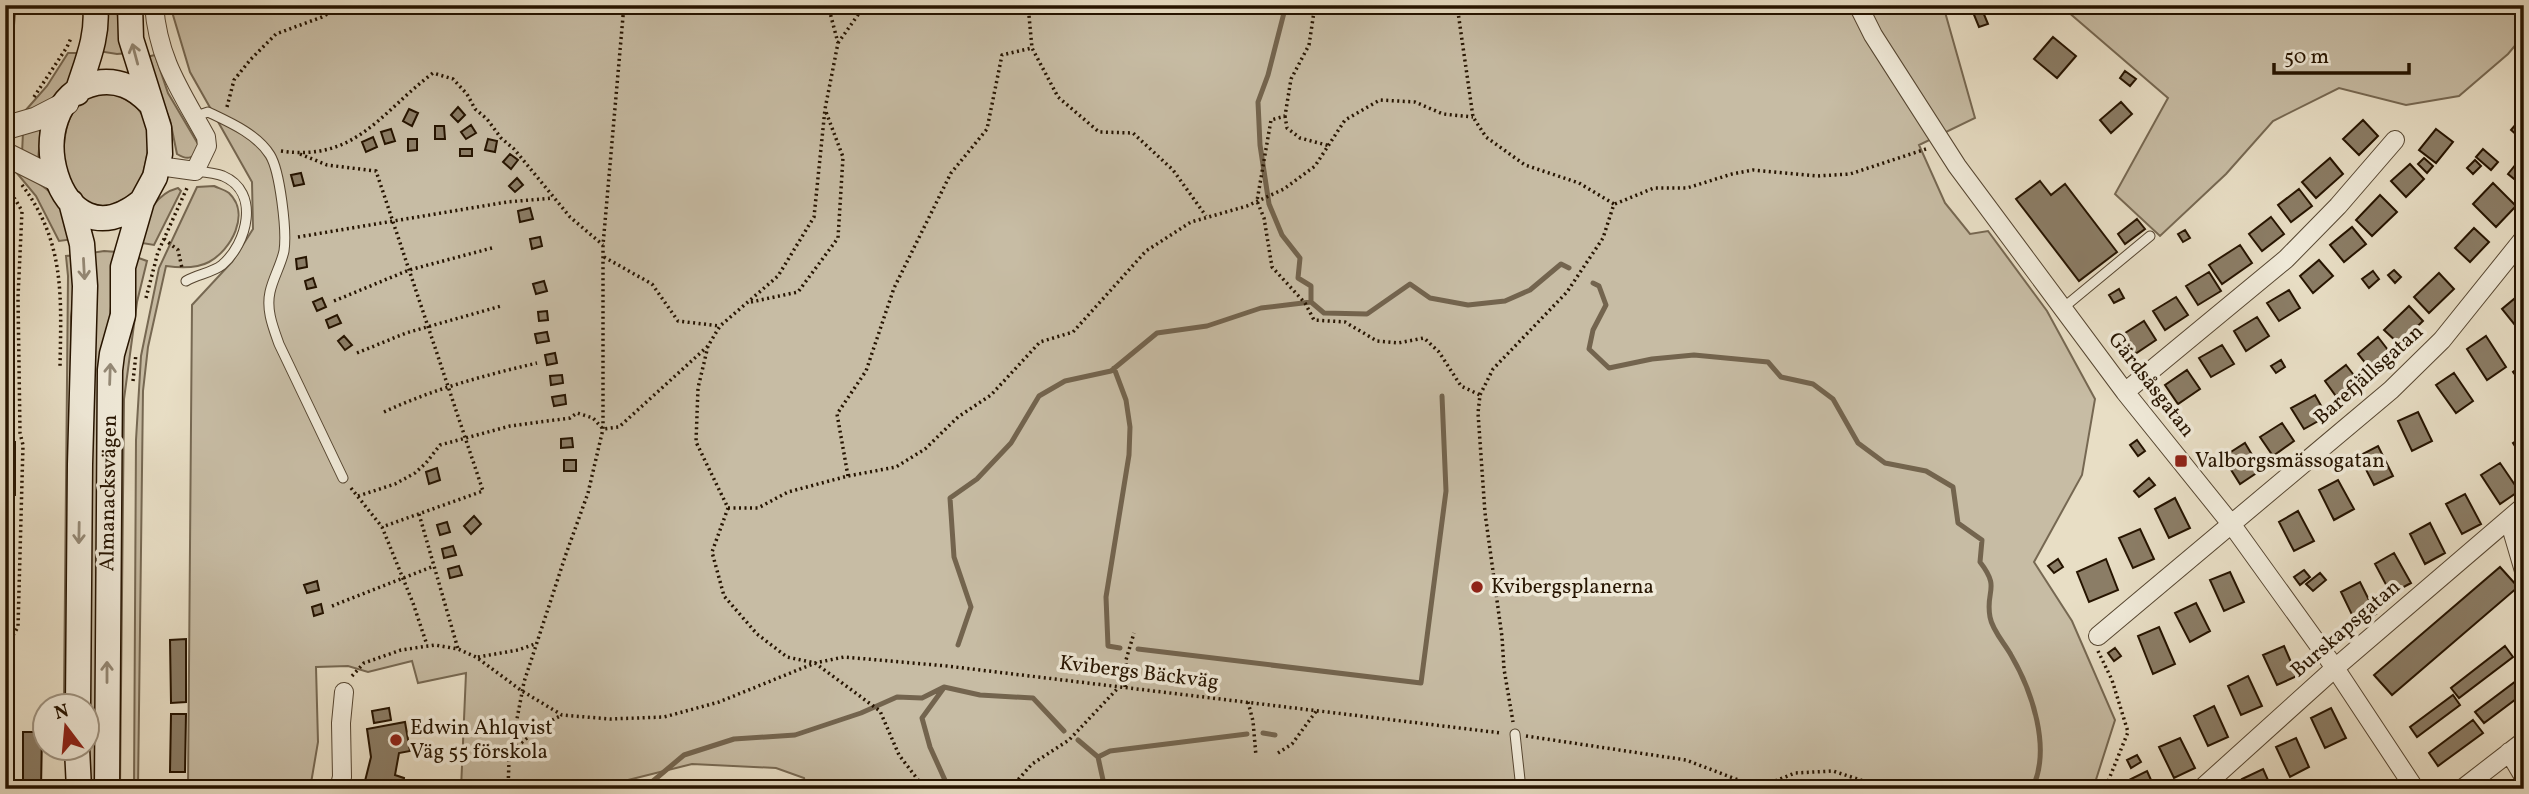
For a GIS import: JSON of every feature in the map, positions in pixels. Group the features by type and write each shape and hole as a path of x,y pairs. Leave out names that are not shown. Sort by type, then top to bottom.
{"main road":[{"name":"Almanacksvägen","path":"78,692 80,451 85,286 82,244 71,202 57,180 53,167 52,142 56,124 72,98 95,35 95,5"},
{"name":"Almanacksvägen","path":"107,789 110,370 123,315 123,267 142,201 159,166 161,143 159,128 131,39 130,5"},
{"path":"72,98 93,84 117,82 136,90 149,102"},
{"name":"Almanacksvägen","path":"71,202 88,216 104,219 122,215 142,201"},
{"path":"78,762 79,789"}],"street":[{"path":"154,5 157,32 171,77 206,137 207,146 195,171 159,166"},
{"name":"Gärdsåsgatan","path":"1858,5 1873,34 1941,142 2125,392 2232,525 2335,668 2415,789"},
{"path":"11,127 72,98"},
{"path":"2125,392 2286,259 2338,206 2395,140"},
{"path":"10,156 57,180"},
{"name":"Barefjällsgatan","path":"2098,636 2385,396 2442,341 2524,238"},
{"name":"Burskapsgatan","path":"2201,789 2335,668 2524,506"},
{"path":"2509,520 2524,570"},
{"path":"339,789 342,777 341,723 344,692"},
{"path":"2462,789 2524,741"},
{"path":"2509,752 2524,777"}],"lane":[{"path":"193,117 208,112 248,133 271,156 285,232 282,256 270,291 268,305 271,323 343,478"},
{"path":"186,281 221,266 238,244 248,216 244,197 230,181 223,176 195,171"},
{"path":"2063,307 2150,236"},
{"path":"1515,734 1521,789"}],"path":[{"path":"224,120 234,80 276,34 322,17 344,5"},
{"path":"508,789 522,691 535,644 588,493 603,429 603,245 624,5"},
{"path":"828,5 838,43"},
{"path":"603,429 619,427 708,346 720,326 778,276 814,217 825,109 838,43 865,5"},
{"path":"1028,5 1032,48 1058,97 1099,132 1133,133 1173,170 1206,216"},
{"path":"1315,5 1309,45 1291,79 1285,116 1287,128 1300,138 1330,146"},
{"path":"1457,5 1473,117 1486,137 1525,165 1578,183 1614,204"},
{"path":"11,127 16,115 31,101 72,35"},
{"path":"848,476 837,414 866,371 894,288 951,173 986,129 1002,55 1032,48"},
{"path":"300,154 338,148 358,137 433,72 453,79 467,94 475,109 514,149 570,216 603,245"},
{"path":"728,508 758,508 788,492 896,467 925,449 958,417 991,395 1040,342 1073,332 1146,251 1191,222 1257,201 1284,189 1315,166 1345,120 1380,100 1415,102 1443,114 1473,117"},
{"path":"749,303 798,292 838,237 843,157 825,109"},
{"path":"1285,116 1271,120 1257,201 1264,218 1272,267 1305,303 1314,320 1345,323 1377,341 1398,343 1424,338 1439,352 1461,386 1480,395"},
{"path":"1614,204 1654,188 1687,188 1753,170 1817,176 1850,174 1919,153 1941,142"},
{"path":"265,149 300,154 327,164 376,171 483,491 382,527"},
{"path":"10,156 9,173 33,199 55,248 59,274 60,371"},
{"path":"145,299 151,272 195,171"},
{"path":"5,191 15,199 22,211 18,309 20,433 23,445 18,627 5,649"},
{"path":"307,237 507,202 554,198"},
{"path":"1515,734 1504,669 1485,513 1478,412 1480,395 1493,369 1567,292 1603,238 1614,204"},
{"path":"164,239 178,250 186,281"},
{"path":"334,301 409,270 492,248"},
{"path":"604,257 652,284 678,321 720,326"},
{"path":"357,353 428,327 501,306"},
{"path":"708,346 698,388 696,442 728,508 712,552 724,596 757,634 787,657 815,663 880,711 899,755 925,789"},
{"path":"132,393 136,353"},
{"path":"384,411 407,400 537,363"},
{"path":"358,496 395,484 426,463 440,445 464,437 544,420 570,418 578,413 593,418 603,429"},
{"path":"343,478 382,527 427,645 401,650 364,663 351,676 344,692"},
{"path":"419,514 458,649"},
{"path":"332,606 354,600 434,566"},
{"path":"1125,687 1126,660 1134,633"},
{"path":"2098,636 2098,653 2112,680 2128,732 2105,789"},
{"path":"476,657 492,656 535,644"},
{"name":"Kvibergs Bäckväg","path":"427,645 458,649 476,657 522,691 562,715 610,719 664,717 719,702 815,663 844,657 947,666 1515,734 1686,760 1761,788"},
{"path":"1005,789 1016,782 1032,764 1069,740 1119,687"},
{"path":"1248,702 1253,721 1256,756"},
{"path":"1278,753 1292,744 1317,710"},
{"path":"512,752 541,726 562,715"},
{"path":"1761,788 1795,774 1833,771 1888,789"}],"shaded area":[{"path":"102,5 115,5 128,53 98,51"},
{"path":"170,5 1943,5 1975,118 1919,145 1945,203 1970,234 1988,231 2047,311 2095,399 2082,475 2034,562 2072,621 2115,720 2093,789 806,789 804,778 776,768 692,764 592,789 461,789 466,673 418,683 412,661 368,672 348,666 316,667 318,742 310,789 188,789 192,305 232,262 253,229 252,182 190,72"},
{"path":"2060,5 2524,5 2524,35 2508,54 2459,96 2406,105 2339,88 2273,121 2226,174 2160,236 2115,194 2168,98"},
{"path":"68,53 79,53 73,75 65,89 47,104 25,111 47,86"},
{"path":"155,55 168,93 198,144 199,150 192,157 177,154 170,120 142,58"},
{"path":"101,92 120,97 134,105 143,115 148,143 137,192 106,208 83,201 67,175 64,155 67,125 75,109"},
{"path":"41,128 38,160 22,154 23,132"},
{"path":"16,172 48,190 64,214 74,239 59,241 36,196"},
{"path":"214,186 229,193 235,202 238,221 235,231 224,249 209,262 193,267 166,266 148,347 143,391 138,789 134,789 136,440 141,356 159,268 197,187"},
{"path":"178,188 181,191 154,245 136,242 156,202 169,191"},
{"path":"117,252 98,425 96,692 89,692 91,253"},
{"path":"77,255 78,264 71,317 69,692 64,692 66,256"},
{"path":"133,256 147,261 137,302 124,399 120,789 115,789 116,402"},
{"path":"89,762 95,762 95,789 89,789"}],"building":[{"path":"5,5 15,5 13,45 5,44"},
{"path":"1970,5 1994,5 1983,12 1988,24 1979,27"},
{"path":"2053,37 2076,56 2057,78 2034,59"},
{"path":"2125,71 2136,79 2130,86 2120,78"},
{"path":"2121,102 2132,114 2111,133 2100,120"},
{"path":"458,107 465,115 458,122 451,115"},
{"path":"409,109 418,113 412,126 403,121"},
{"path":"2363,120 2378,136 2359,155 2343,139"},
{"path":"2516,124 2524,130 2520,138 2511,130"},
{"path":"471,125 476,133 466,139 461,132"},
{"path":"435,126 444,126 445,139 435,139"},
{"path":"391,129 395,141 385,144 381,132"},
{"path":"2436,129 2453,142 2436,163 2419,150"},
{"path":"373,137 377,147 366,152 362,142"},
{"path":"408,139 417,139 417,150 408,151"},
{"path":"488,139 497,141 495,152 485,150"},
{"path":"460,149 472,149 472,156 460,156"},
{"path":"2483,149 2498,162 2491,170 2476,157"},
{"path":"510,154 518,160 511,169 503,162"},
{"path":"2524,154 2524,187 2508,174"},
{"path":"2330,158 2343,174 2316,198 2302,182"},
{"path":"2424,158 2433,166 2427,173 2418,164"},
{"path":"2475,160 2481,166 2473,174 2467,168"},
{"path":"2410,164 2424,179 2406,197 2391,181"},
{"path":"301,173 304,184 294,186 291,175"},
{"path":"517,178 523,185 515,192 509,186"},
{"path":"2040,181 2051,195 2065,184 2117,252 2079,281 2016,199"},
{"path":"2493,183 2516,206 2496,227 2473,204"},
{"path":"2299,189 2312,206 2291,222 2278,205"},
{"path":"2380,195 2397,212 2372,236 2356,220"},
{"path":"530,208 533,219 520,222 518,211"},
{"path":"2271,217 2284,234 2262,251 2249,234"},
{"path":"2137,219 2145,229 2125,244 2118,234"},
{"path":"2352,227 2366,244 2344,262 2330,245"},
{"path":"2474,228 2489,242 2470,262 2455,248"},
{"path":"2185,230 2190,238 2183,242 2178,234"},
{"path":"540,237 542,246 532,249 530,239"},
{"path":"2240,245 2252,263 2222,284 2209,265"},
{"path":"306,257 307,267 297,269 296,259"},
{"path":"2319,260 2333,276 2313,293 2300,276"},
{"path":"2394,270 2401,277 2395,283 2388,275"},
{"path":"2373,271 2379,279 2369,288 2362,279"},
{"path":"2209,272 2221,291 2198,305 2186,286"},
{"path":"2439,273 2454,289 2429,313 2414,297"},
{"path":"313,278 316,287 307,289 305,281"},
{"path":"544,281 547,291 536,294 533,284"},
{"path":"2119,289 2124,298 2114,303 2109,295"},
{"path":"2289,290 2300,308 2279,321 2267,303"},
{"path":"2520,294 2524,299 2523,335 2502,309"},
{"path":"2176,297 2188,315 2165,330 2153,311"},
{"path":"322,298 326,307 317,311 313,302"},
{"path":"2409,306 2423,321 2399,344 2384,330"},
{"path":"547,311 548,320 539,321 538,312"},
{"path":"337,315 341,323 329,328 326,320"},
{"path":"2257,317 2269,336 2246,351 2234,331"},
{"path":"2144,321 2156,340 2135,354 2122,335"},
{"path":"547,332 549,341 537,343 535,334"},
{"path":"344,336 352,345 345,350 338,341"},
{"path":"2486,336 2506,367 2487,380 2467,349"},
{"path":"2378,337 2391,354 2371,370 2358,354"},
{"path":"2222,345 2234,364 2211,377 2199,358"},
{"path":"555,353 557,363 547,365 545,355"},
{"path":"2281,360 2285,367 2276,373 2271,366"},
{"path":"2346,365 2360,383 2338,399 2325,381"},
{"path":"2522,365 2524,382 2522,384 2513,372"},
{"path":"2187,370 2200,389 2178,404 2165,385"},
{"path":"2454,373 2473,401 2456,413 2436,385"},
{"path":"562,375 563,383 551,385 550,376"},
{"path":"565,395 566,404 554,406 552,397"},
{"path":"2315,395 2327,416 2304,429 2291,408"},
{"path":"2418,412 2432,441 2412,451 2398,421"},
{"path":"2282,423 2294,441 2273,456 2260,437"},
{"path":"2524,436 2524,460 2513,443"},
{"path":"572,438 573,447 561,448 561,439"},
{"path":"2137,440 2145,451 2138,456 2130,445"},
{"path":"5,442 15,442 15,495 11,495 9,627 5,627"},
{"path":"2245,443 2261,470 2240,484 2223,457"},
{"path":"2378,446 2393,476 2374,485 2359,456"},
{"path":"564,460 576,460 576,471 564,471"},
{"path":"2500,463 2519,491 2500,504 2481,475"},
{"path":"437,468 440,480 429,484 426,472"},
{"path":"2149,478 2155,485 2139,497 2134,491"},
{"path":"2338,480 2354,509 2334,520 2319,490"},
{"path":"2465,494 2481,524 2462,534 2446,504"},
{"path":"2175,498 2190,528 2169,538 2155,509"},
{"path":"2298,511 2314,541 2294,551 2279,522"},
{"path":"474,516 481,524 471,534 464,526"},
{"path":"447,522 450,532 440,535 437,525"},
{"path":"2430,523 2445,553 2425,564 2410,534"},
{"path":"2140,529 2154,559 2133,568 2119,538"},
{"path":"453,546 456,555 444,558 442,549"},
{"path":"2394,553 2411,583 2391,594 2375,564"},
{"path":"2058,559 2063,567 2054,573 2048,566"},
{"path":"2106,559 2118,590 2089,602 2077,572"},
{"path":"459,566 462,575 450,578 448,569"},
{"path":"2500,567 2518,587 2392,695 2374,675"},
{"path":"2304,570 2310,577 2300,585 2294,577"},
{"path":"2230,572 2244,602 2224,611 2210,580"},
{"path":"2320,573 2326,580 2313,591 2306,584"},
{"path":"317,581 319,590 307,593 304,585"},
{"path":"2360,582 2376,614 2356,623 2341,592"},
{"path":"2196,603 2210,631 2190,642 2175,613"},
{"path":"321,604 323,613 314,616 312,607"},
{"path":"2159,627 2175,664 2153,674 2138,636"},
{"path":"186,639 186,702 171,703 170,640"},
{"path":"2284,646 2297,676 2277,685 2263,655"},
{"path":"2505,646 2513,657 2459,698 2451,688"},
{"path":"2115,648 2121,656 2114,661 2108,653"},
{"path":"2248,676 2262,706 2241,715 2228,686"},
{"path":"2520,678 2524,684 2524,693 2484,723 2475,712"},
{"path":"2453,695 2460,705 2417,737 2410,727"},
{"path":"2214,706 2228,737 2208,746 2194,716"},
{"path":"389,708 391,720 374,723 372,711"},
{"path":"2331,708 2346,738 2325,748 2311,718"},
{"path":"171,714 186,714 185,772 170,772"},
{"path":"2473,720 2483,733 2438,766 2429,753"},
{"path":"405,722 410,751 399,753 395,775 404,778 402,789 363,789 371,757 367,729"},
{"path":"23,732 32,732 32,762 41,762 41,789 23,789"},
{"path":"2180,738 2195,768 2174,778 2159,747"},
{"path":"2296,738 2309,767 2290,777 2276,747"},
{"path":"2137,755 2141,762 2131,768 2127,760"},
{"path":"2263,769 2272,789 2247,789 2242,779"},
{"path":"2147,771 2155,789 2131,789 2127,781"}],"waterway":[{"path":"1286,5 1268,75 1258,102 1260,145 1269,204 1282,235 1300,258 1298,278 1311,286 1311,302 1324,313 1367,314 1410,284 1430,298 1468,305 1505,301 1530,290 1561,264 1569,268"},
{"path":"1593,283 1599,286 1606,305 1593,330 1589,349 1609,368 1652,359 1694,355 1768,362 1781,377 1813,384 1833,399 1858,443 1885,463 1926,471 1953,487 1958,523 1982,540 1980,562 1990,578 1991,622 2019,669 2037,720 2040,756 2032,789"},
{"path":"958,645 971,607 954,557 950,498 977,479 1011,443 1039,396 1065,381 1111,371 1157,333 1207,326 1261,308 1311,302"},
{"path":"1114,368 1126,400 1130,427 1129,455 1106,597 1108,646 1120,648"},
{"path":"1138,649 1421,683 1446,491 1442,396"},
{"path":"638,789 653,781 684,755 734,739 795,735 861,713 897,697 922,698 944,687 980,695 1033,698 1064,731"},
{"path":"943,689 922,718 930,747 949,789"},
{"path":"1263,733 1275,735"},
{"path":"1098,757 1110,751 1247,734"},
{"path":"1078,740 1098,757 1105,789"}],"place":[{"name":"Valborgsmässogatan","path":"2181,461"},
{"name":"Kvibergsplanerna","path":"1477,587"},
{"name":"Edwin Ahlqvist Väg 55 förskola","path":"396,740"}]}
